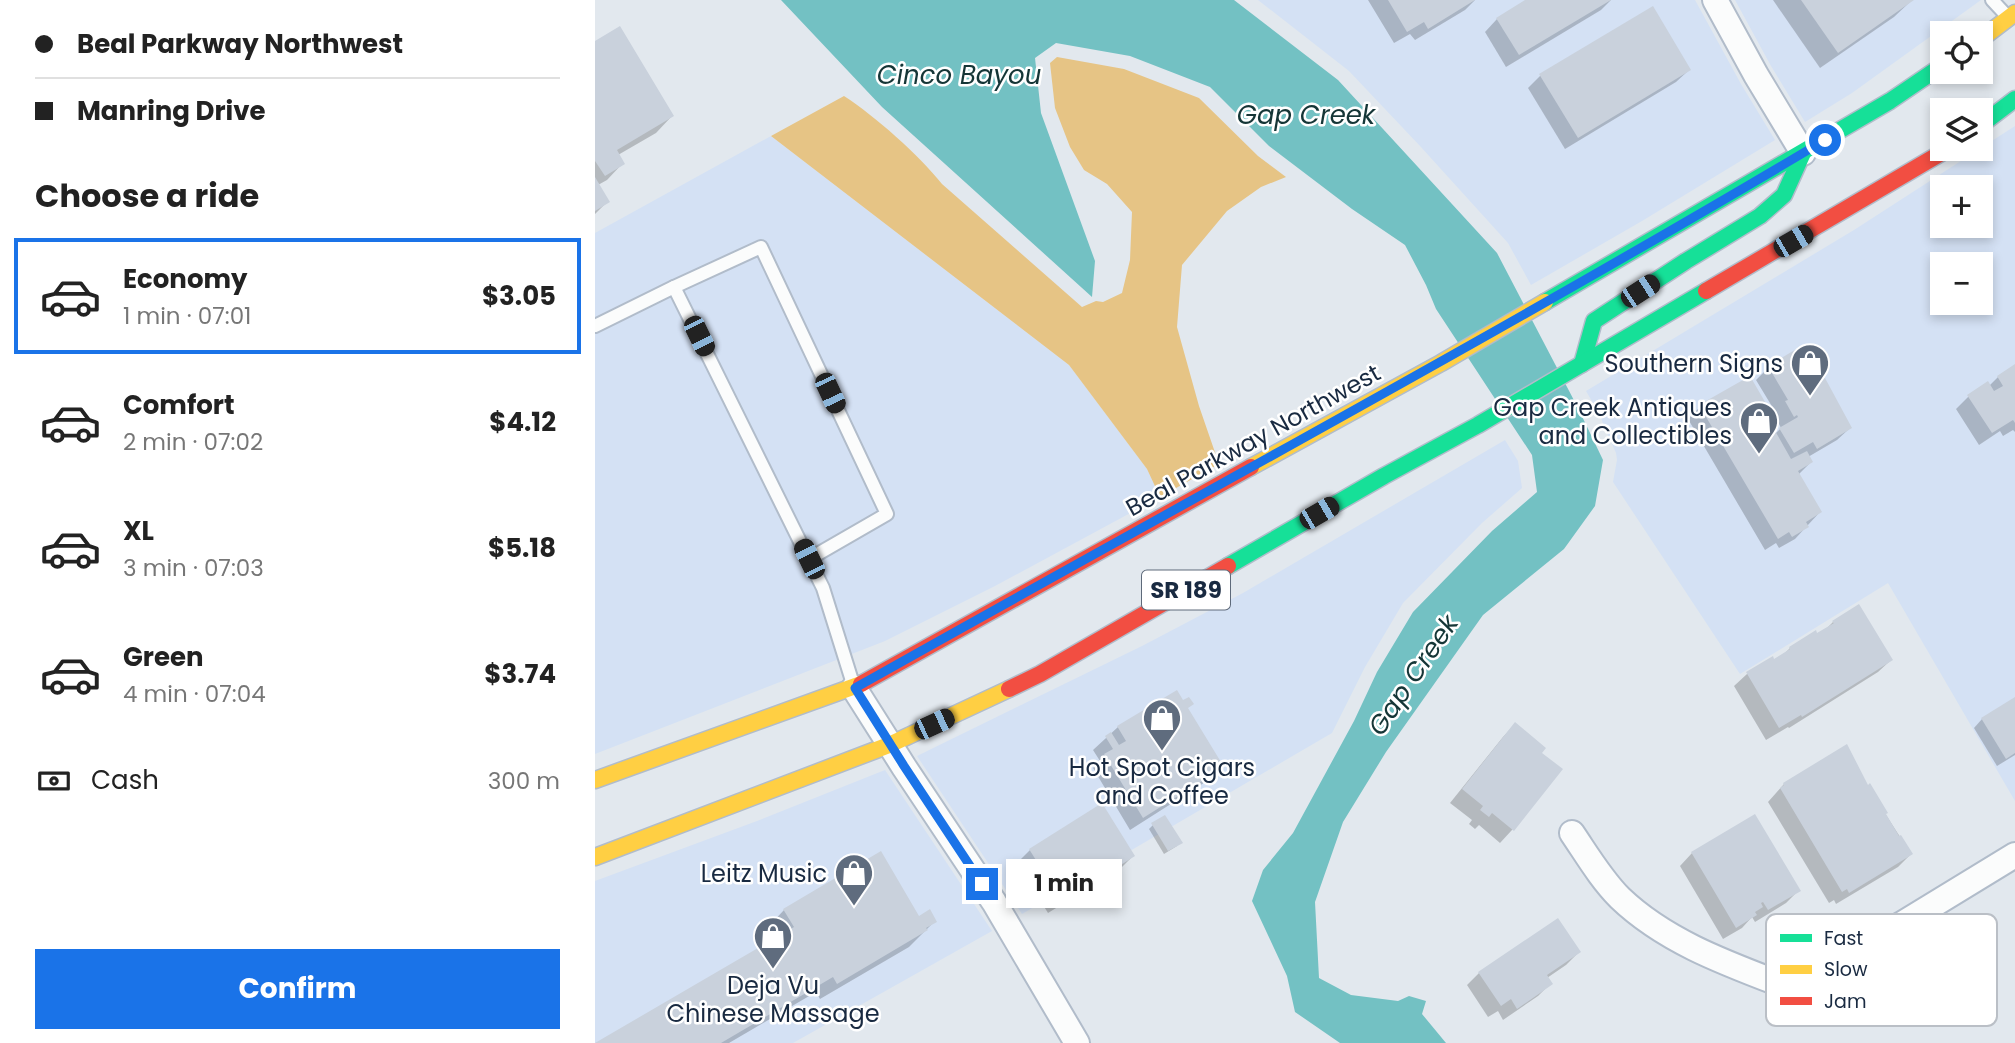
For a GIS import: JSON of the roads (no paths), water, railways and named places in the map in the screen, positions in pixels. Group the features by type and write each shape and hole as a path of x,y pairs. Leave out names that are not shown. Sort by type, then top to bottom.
{"main road":[{"path":"1993,30 2012,16"},
{"name":"Beal Parkway Northwest","path":"595,779 855,688 1441,363 1890,102 1930,74"},
{"path":"1993,116 2015,99"},
{"path":"1582,364 1594,321 1761,216 1784,195 1803,153"},
{"name":"SR 189","path":"595,857 889,744 1040,674 1384,476 1478,425 1930,160"}],"street":[{"path":"1716,0 1756,75 1803,153"},
{"path":"855,688 994,902 1077,1043"},
{"path":"1572,833 1619,897 1648,922 1718,960 1766,978"},
{"path":"1918,914 2015,855"}],"lane":[{"path":"1992,0 2012,16"},
{"path":"595,326 761,247 887,514 809,559"},
{"path":"674,287 823,588 855,688"}],"water":[{"name":"Gap Creek","path":"781,0 1234,0 1338,80 1497,253 1603,460 1595,506 1564,549 1483,615 1386,752 1343,822 1315,902 1319,978 1351,995 1398,1001 1409,996 1426,1001 1422,1014 1446,1043 1340,1043 1295,1012 1287,976 1252,901 1263,870 1293,833 1354,721 1377,672 1413,612 1492,531 1537,492 1532,455 1436,309 1405,245 1269,146 1210,87 1130,56 1056,43 1035,58 1041,113 1095,261 1092,297 882,107"}],"place":[{"name":"Southern Signs","path":"1810,397"},
{"name":"Gap Creek Antiques and Collectibles","path":"1759,455"},
{"name":"Hot Spot Cigars and Coffee","path":"1162,752"},
{"name":"Leitz Music","path":"854,907"},
{"name":"Deja Vu Chinese Massage","path":"773,970"}],"water label":[{"name":"Cinco Bayou","path":"959,75"}]}
